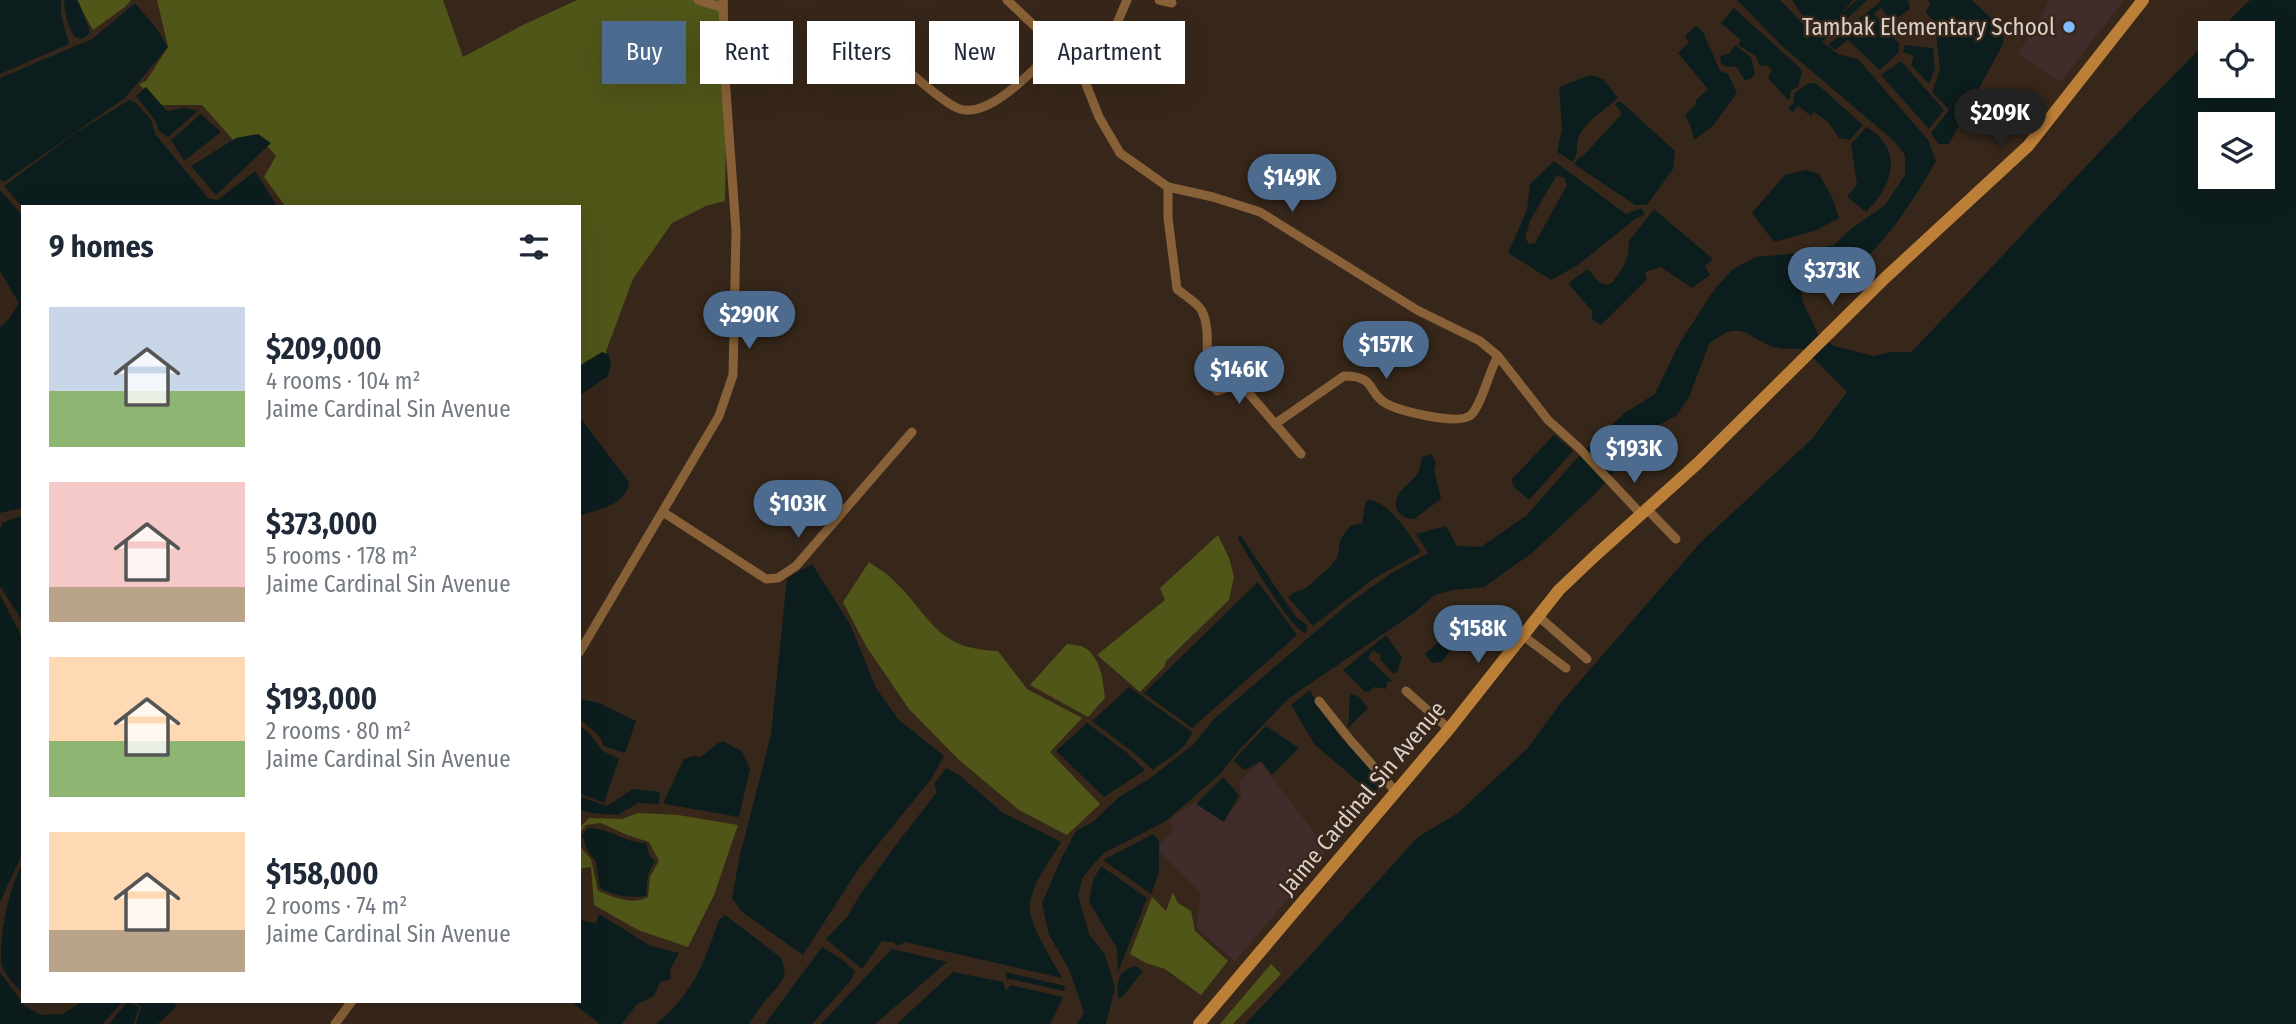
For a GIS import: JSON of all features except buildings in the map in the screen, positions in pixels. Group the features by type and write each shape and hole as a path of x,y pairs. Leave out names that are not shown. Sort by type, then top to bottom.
{"main road":[{"name":"Jaime Cardinal Sin Avenue","path":"1199,1024 1449,729 1559,590 1698,463 1885,278 2028,146 2143,0"}],"street":[{"path":"581,650 719,416 733,375 736,231 725,77 723,4 698,0"},
{"path":"1007,0 1033,23"},
{"path":"1118,21 1127,0"},
{"path":"1159,0 1172,3"},
{"path":"915,76 955,107 970,112 986,108 1033,70"},
{"path":"1086,84 1099,117 1119,153 1168,187 1213,197 1260,212 1417,310 1480,341 1498,356 1548,420 1579,448 1605,477 1676,539"},
{"path":"1168,187 1169,232 1177,289 1202,309 1209,379 1217,391 1240,383 1301,454"},
{"path":"1275,424 1344,376 1358,376 1369,382 1383,402 1396,408 1462,420 1470,415 1478,404 1498,356"},
{"path":"663,512 766,579 778,578 796,566 912,432"},
{"path":"1538,616 1587,659"},
{"path":"1522,635 1566,668"},
{"path":"1406,691 1449,729"},
{"path":"1319,701 1396,792"},
{"path":"335,1024 351,1003"}],"shaded area":[{"path":"0,0 61,0 61,15 69,44 0,74"},
{"path":"64,0 77,0 79,3 89,28 89,34 82,39 75,37 70,29"},
{"path":"1737,0 1780,0 1815,36 1827,25 1821,29 1802,15 1792,0 1853,0 1839,16 1857,0 1867,0 1822,42 1838,54 1858,59 1928,140 1936,161 1887,235 1863,261 1851,269 1813,281 1801,290 1803,302 1818,334 1834,346 1874,356 1891,352 1911,352 2198,51 2198,98 2275,98 2275,21 2228,21 2250,0 2296,0 2296,1024 1245,1024 1418,837 1458,813 1528,748 1559,705 1700,543 1812,439 1847,392 1805,349 1775,347 1735,330 1719,336 1709,344 1689,397 1677,415 1650,430 1596,493 1532,553 1484,587 1435,595 1414,613 1289,698 1219,775 1166,821 1104,853 1082,879 1078,895 1089,934 1105,955 1115,988 1106,1024 1077,1024 1084,1013 1069,969 1049,935 1042,903 1076,831 1094,821 1119,797 1149,779 1193,745 1215,718 1348,604 1390,574 1428,553 1416,534 1446,526 1457,546 1481,547 1527,515 1577,458 1608,428 1626,412 1655,394 1679,344 1714,290 1733,269 1756,257 1834,245 1885,205 1905,175 1905,155 1894,141 1781,45"},
{"path":"1882,0 1908,0 1910,9 1891,22 1881,8 1874,14 1899,44 1899,52 1880,70 1848,40 1835,50 1828,45"},
{"path":"1928,0 1972,0 2004,31 2003,44 1949,144 1938,144 1931,133 1949,110 1932,92 1940,70 1935,23 1926,12 1930,3"},
{"name":"Tambak Elementary School","path":"2050,0 2124,0 2060,82 2018,54"},
{"path":"135,3 168,47 125,98 4,182 0,179 0,78 92,39"},
{"path":"1734,8 1800,68 1802,73 1798,87 1791,90 1788,100 1768,78 1772,70 1767,65 1760,66 1756,56 1738,45 1741,40 1721,23"},
{"path":"1696,26 1703,32 1720,71 1728,74 1737,93 1712,127 1694,140 1685,115 1708,89 1678,53 1689,42 1685,36"},
{"path":"1735,45 1751,57 1755,73 1745,81 1736,66 1721,64 1720,56 1730,53"},
{"path":"1905,45 1933,48 1935,69 1929,84 1911,65 1914,56 1903,52"},
{"path":"1901,61 1944,110 1929,129 1881,75"},
{"path":"1590,75 1603,79 1618,98 1584,128 1573,162 1557,152 1562,129 1559,87"},
{"path":"1809,83 1816,83 1863,125 1850,140 1839,138 1828,122 1814,112 1811,116 1798,106 1793,112 1788,109 1794,102 1794,93"},
{"path":"146,87 167,111 185,108 198,111 168,137 159,131 155,120 136,96"},
{"path":"129,100 135,102 151,120 155,134 209,199 218,200 255,171 276,205 21,206 4,186 74,134"},
{"path":"1620,101 1675,151 1673,169 1647,205 1635,205 1574,164 1622,114 1615,104"},
{"path":"201,114 221,132 184,161 171,140"},
{"path":"1866,127 1886,146 1891,168 1883,191 1866,212 1847,197 1857,184 1851,144"},
{"path":"258,134 271,143 216,195 191,166 236,138"},
{"path":"1554,161 1626,214 1641,208 1645,214 1578,265 1551,280 1508,253 1527,210 1530,184","holes":["1556,176 1564,177 1567,185 1535,243 1529,244 1525,238 1530,221"]},
{"path":"1806,170 1819,174 1832,197 1839,218 1817,230 1774,242 1752,213 1785,175"},
{"path":"0,190 21,214 21,508 0,513 0,327 19,303 0,271"},
{"path":"1654,209 1713,259 1705,266 1710,275 1692,288 1661,267 1645,272 1647,279 1601,325 1592,319 1592,311 1568,283 1588,269 1599,282 1607,285 1612,283 1628,255 1629,241"},
{"path":"602,352 609,355 611,363 608,376 581,395 581,365"},
{"path":"581,419 629,482 623,496 602,508 581,515"},
{"path":"1554,435 1573,451 1529,500 1514,487 1511,480"},
{"path":"1431,454 1436,462 1434,471 1441,499 1414,519 1405,517 1399,513 1396,506 1398,496 1418,472 1422,457"},
{"path":"1371,500 1393,514 1421,552 1373,579 1313,626 1288,597 1306,588 1331,566 1338,556 1340,540 1350,526 1362,523 1366,501"},
{"path":"21,516 21,619 0,586 2,523"},
{"path":"1240,535 1296,617 1306,624 1308,630 1305,633 1290,619 1270,591 1238,539"},
{"path":"812,564 850,624 876,688 898,719 944,756 931,779 859,868 803,955 742,912 732,898 740,855 771,735 787,578"},
{"path":"1258,582 1297,635 1192,728 1144,693"},
{"path":"0,595 21,637 21,856 0,902"},
{"path":"1386,635 1402,658 1397,672 1393,674 1380,659 1381,655 1373,650 1368,658 1393,682 1387,682 1386,689 1374,687 1369,692 1364,691 1343,670"},
{"path":"1440,641 1449,652 1442,662 1432,663 1425,654"},
{"path":"1129,687 1192,732 1181,749 1153,770 1092,721"},
{"path":"1310,690 1323,714 1343,740 1385,778 1374,795 1315,745 1291,705"},
{"path":"1351,693 1359,697 1368,708 1347,729 1349,702"},
{"path":"581,699 599,703 636,721 625,753 604,746 600,737 581,720"},
{"path":"1087,723 1145,770 1104,797 1056,751"},
{"path":"1266,726 1299,748 1272,775 1261,761 1245,770 1233,761"},
{"path":"581,727 603,751 619,759 604,803 581,794"},
{"path":"724,742 742,751 750,769 739,817 665,804 684,759 701,757 718,743"},
{"path":"1260,762 1323,844 1325,856 1235,961 1197,928 1201,893 1157,849 1173,830 1169,820 1198,800 1225,818 1241,798 1239,782"},
{"path":"946,768 959,775 1003,813 1061,842 1035,886 1030,910 1036,930 1062,978 905,942 898,946 893,942 882,941 862,969 826,939 848,916 859,896 937,792 934,784"},
{"path":"1223,777 1239,795 1224,822 1196,804"},
{"path":"633,789 660,792 659,804 638,803 618,815 581,810 581,797 607,806"},
{"path":"588,828 646,843 649,855 655,861 648,874 646,896 622,896 600,888 596,862 582,835"},
{"path":"1153,834 1159,841 1159,873 1151,894 1103,860"},
{"path":"1101,866 1147,898 1118,972 1117,948 1089,902 1093,880"},
{"path":"21,868 21,992 7,975 1,962 6,911"},
{"path":"599,914 651,946 679,953 670,970 671,979 660,982 654,996 636,1005 622,1024 600,1024 573,1003 581,1003 581,920 596,923"},
{"path":"725,915 780,957 785,970 782,981 749,1024 656,1024 669,1013 696,977 719,920"},
{"path":"822,947 855,971 852,979 812,1024 765,1024"},
{"path":"892,949 947,962 875,1024 821,1024"},
{"path":"1136,966 1143,971 1123,996 1118,998 1120,977 1125,971"},
{"path":"0,972 21,1003 40,1015 63,1014 80,1003 121,1003 103,1024 0,1024"},
{"path":"953,972 1003,982 1006,991 1011,985 1063,997 1050,1024 897,1024"},
{"path":"1005,972 1065,986 1064,991 1007,980"},
{"path":"126,1003 139,1007 134,1024 109,1024"},
{"path":"136,1003 174,1003 177,1006 158,1024 136,1024 141,1007"}],"green space":[{"path":"76,0 131,0 93,30"},
{"path":"157,0 443,0 463,57 577,0 728,0 728,21 700,21 700,84 727,84 725,201 706,206 672,223 633,279 602,362 581,372 581,205 284,205 264,177 276,156 263,141 235,142 202,105 158,105 139,84 146,81 168,47"},
{"path":"1218,535 1234,577 1229,600 1166,661 1164,667 1140,692 1097,655 1165,600 1160,588"},
{"path":"869,562 890,577 947,637 977,649 998,651 1027,689 1082,718 1050,752 1100,804 1067,835 1019,810 959,760 909,709 866,646 843,602"},
{"path":"1067,644 1081,646 1089,651 1100,670 1105,698 1088,717 1030,685"},
{"path":"638,813 678,815 738,825 714,895 688,947 638,930 594,905 591,867 581,869 581,847 591,859 598,891 629,901 648,897 650,877 659,861 649,842 601,823 586,825 581,831 581,826 589,818 622,819"},
{"path":"1173,892 1178,903 1191,911 1195,931 1228,961 1201,995 1165,969 1130,954 1152,897 1166,911"},
{"path":"1271,964 1281,974 1233,1024 1220,1024"}],"place":[{"name":"Tambak Elementary School","path":"2069,27"}]}
